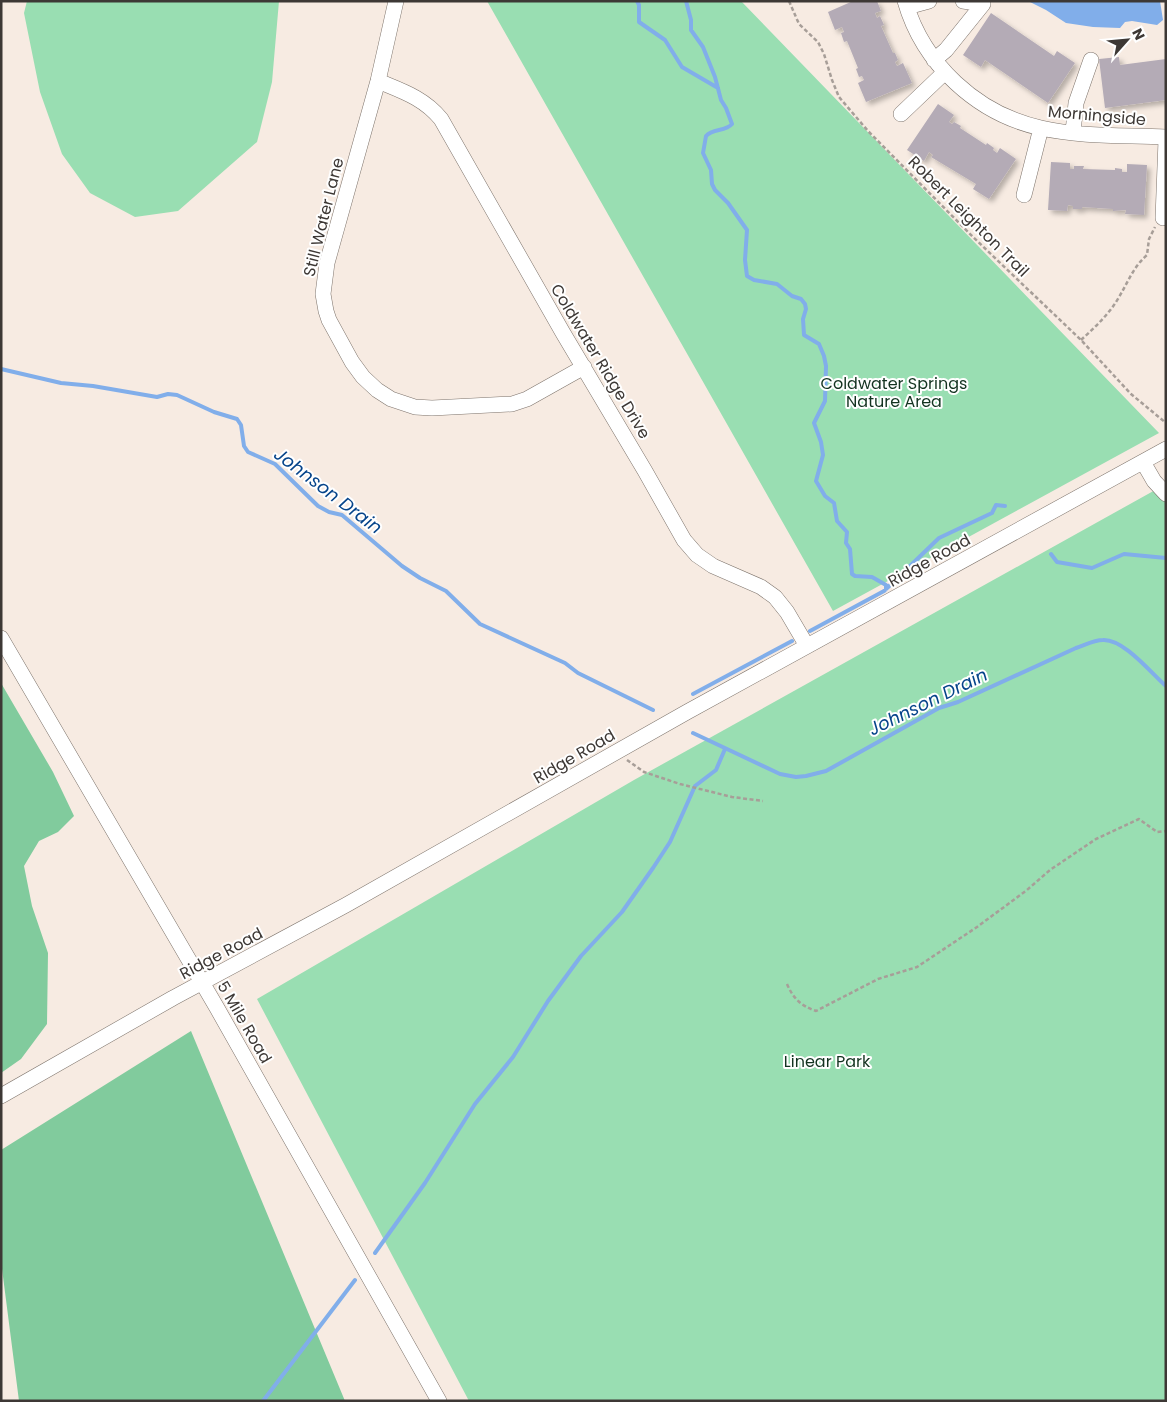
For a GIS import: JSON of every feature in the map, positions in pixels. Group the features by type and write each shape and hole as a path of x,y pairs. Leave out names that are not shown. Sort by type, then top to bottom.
{"street":[{"name":"Still Water Lane","path":"396,1 378,81 330,252 324,284 324,302 329,320 356,370 370,384 391,399 407,406 424,408 504,405 520,402 584,367"},
{"path":"906,4 929,1"},
{"path":"934,60 946,50 983,4 963,1"},
{"name":"Morningside","path":"906,4 918,34 934,60 956,84 982,104 1010,118 1041,128 1085,134 1166,139"},
{"path":"1074,132 1076,103 1091,60"},
{"path":"901,114 945,72"},
{"name":"Coldwater Ridge Drive","path":"378,81 419,98 434,110 441,119 688,544 697,555 713,566 761,587 775,597 787,612 807,646"},
{"path":"1024,195 1041,128"},
{"path":"1163,218 1166,139"},
{"name":"Ridge Road","path":"1,1096 202,983 346,905 616,752 1166,449"},
{"path":"1143,462 1154,480 1166,494"},
{"name":"5 Mile Road","path":"1,638 202,983 439,1401"}],"path":[{"name":"Robert Leighton Trail","path":"789,1 799,24 818,42 839,97 868,131 973,237 1081,340 1131,394 1166,423"},
{"path":"1081,340 1103,319 1116,302 1138,262 1147,255 1152,229 1163,218"},
{"path":"616,752 644,772 680,784 732,797 763,801"},
{"path":"788,984 792,994 804,1006 816,1011 878,980 917,967 977,928 1050,870 1096,839 1139,819 1158,832 1166,831"}],"green space":[{"path":"27,1 279,1 272,82 257,142 178,211 135,217 90,193 62,154 40,92 24,13"},
{"name":"Coldwater Springs Nature Area","path":"487,1 741,1 1159,433 833,611"},
{"name":"Linear Park","path":"1166,484 1166,1401 469,1401 257,999 634,780"},
{"path":"1,683 53,772 74,816 58,832 39,841 24,866 32,906 48,953 47,1024 21,1059 1,1073"},
{"path":"191,1031 345,1401 19,1401 1,1261 1,1150"}],"water":[{"path":"1028,1 1160,1 1163,20 1157,25 1132,21 1125,22 1120,28 1093,27 1066,23"}],"building":[{"path":"853,1 877,1 881,11 875,13 877,18 880,16 884,25 881,26 898,60 895,62 897,66 903,63 912,83 866,102 858,83 864,80 862,76 859,77 856,69 858,68 847,41 844,42 841,33 844,32 842,27 835,30 828,12"},
{"path":"991,13 1054,56 1057,51 1075,63 1048,103 985,60 981,67 963,55"},
{"path":"1119,57 1120,65 1166,59 1166,100 1105,108 1099,59"},
{"path":"938,104 954,115 949,122 952,124 954,122 961,126 960,128 994,148 993,150 997,153 1000,148 1016,159 989,199 973,189 976,184 931,157 933,155 929,152 924,161 907,150"},
{"path":"1051,162 1070,163 1070,169 1074,169 1074,166 1084,166 1083,169 1115,170 1115,168 1122,169 1122,172 1127,172 1127,164 1147,165 1144,215 1125,214 1126,210 1113,211 1113,209 1082,207 1082,209 1073,209 1073,206 1068,205 1067,211 1048,210"}],"waterway":[{"path":"637,1 639,5 639,22 665,40 682,67 718,88"},
{"path":"686,1 691,20 691,30 703,47 715,77 721,100 732,124 706,136 703,153 711,170 712,184 747,230 745,260 747,276 754,280 777,284 792,296 801,299 805,304 806,309 803,319 804,335 819,344 826,366 825,401 814,423 821,442 823,455 816,481 825,496 834,503 837,521 847,532 846,543 850,549 852,574 855,576 872,577 886,585 886,589"},
{"name":"Johnson Drain","path":"1,369 61,383 93,386 157,397 168,394 177,395 214,412 237,419 241,425 244,446 248,452 275,464 318,506 329,512 342,515 402,566 420,578 446,591 480,624 565,663 578,673 653,710"},
{"path":"810,631 884,591 939,538 992,513 996,505 1005,506"},
{"path":"1051,554 1057,562 1092,568 1124,554 1166,558"},
{"path":"693,694 792,641"},
{"name":"Johnson Drain","path":"693,733 780,774 796,777 826,771 939,708 958,702 1076,648 1096,641 1111,641 1120,645 1137,658 1166,686"},
{"path":"375,1253 425,1183 475,1104 513,1057 548,1001 581,956 622,912 653,868 670,842 695,786 716,770 725,749"},
{"path":"263,1401 355,1280"}]}
